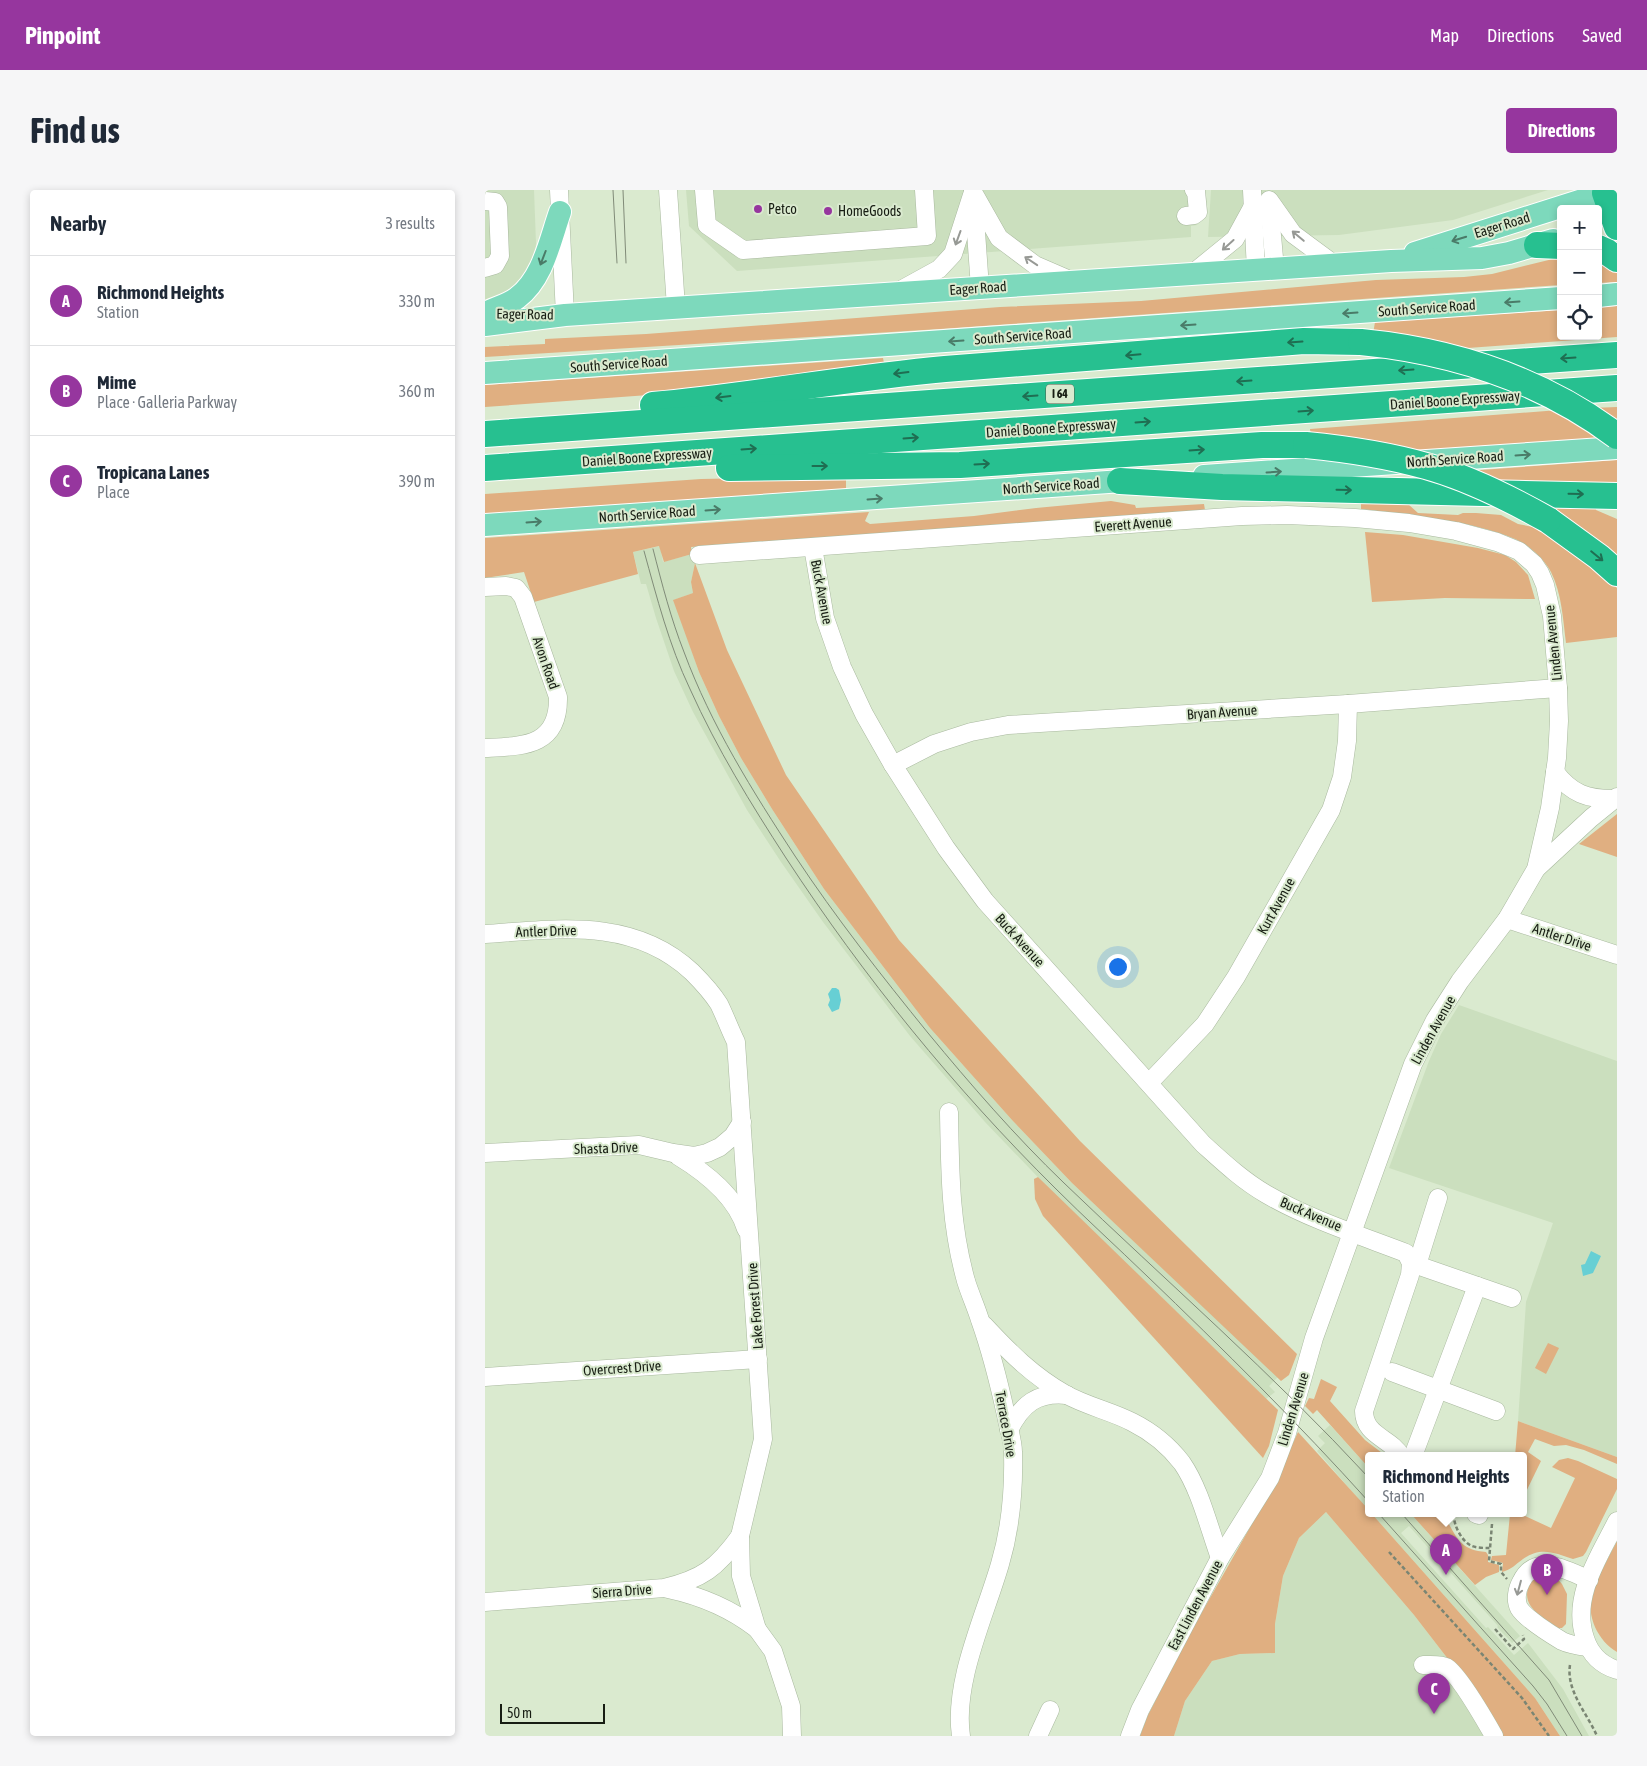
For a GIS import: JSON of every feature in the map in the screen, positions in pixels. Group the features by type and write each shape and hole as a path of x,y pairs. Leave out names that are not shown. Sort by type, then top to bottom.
{"highway":[{"path":"1609,191 1612,223"},
{"path":"1602,250 1617,259"},
{"path":"494,434 595,412 776,391 903,373 1304,341 1389,344 1437,353 1486,367 1563,401 1617,436"},
{"name":"I 64","path":"494,434 1617,355"},
{"name":"Daniel Boone Expressway","path":"497,468 1617,388"},
{"path":"497,468 623,471 775,466 951,465 1262,445 1306,445 1383,456 1428,466 1497,493 1548,520 1593,552 1617,573"},
{"path":"1120,481 1222,487 1617,496"}],"main road":[{"name":"Eager Road","path":"1391,261 1609,191"},
{"path":"485,313 515,300 528,288 538,270 559,201"},
{"name":"Eager Road","path":"485,325 565,315 676,307 1335,264 1482,258 1553,243"},
{"name":"South Service Road","path":"485,373 1557,298"},
{"name":"Eager Road","path":"485,313 565,315"},
{"name":"North Service Road","path":"485,525 1617,448"}],"street":[{"path":"668,190 676,307"},
{"path":"704,190 707,225 743,250 927,236 924,190"},
{"path":"1186,216 1194,215 1198,212 1195,190"},
{"path":"973,191 999,238 1035,265 1075,282"},
{"path":"973,191 981,288"},
{"path":"895,293 939,269 953,254 973,191"},
{"path":"1260,197 1293,234 1335,264"},
{"path":"1260,197 1265,269"},
{"path":"1191,274 1235,239 1260,197"},
{"path":"485,200 495,202 498,207 500,256 495,265 485,268"},
{"path":"559,201 565,315"},
{"name":"Everett Avenue","path":"699,555 1243,516 1287,515 1409,523 1456,531 1497,542 1519,551 1534,564 1541,573 1545,585"},
{"name":"Buck Avenue","path":"813,547 825,618 842,667 864,714 893,765 946,848 985,901 1203,1144 1237,1175 1300,1212 1406,1253 1414,1264"},
{"name":"Linden Avenue","path":"1270,1478 1287,1433 1314,1338 1413,1064 1435,1020 1460,981 1507,919 1536,868 1550,808 1559,721 1552,616 1545,585"},
{"name":"Avon Road","path":"485,587 505,586 517,588 523,597 558,697 557,718 544,736 524,746 485,748"},
{"name":"Bryan Avenue","path":"893,765 943,741 971,732 1008,725 1348,704 1558,688"},
{"name":"Kurt Avenue","path":"1149,1083 1205,1024 1236,977 1331,810 1342,776 1347,741 1348,704"},
{"path":"1555,772 1568,787 1581,796 1597,799 1616,798"},
{"path":"1536,868 1616,798"},
{"name":"Antler Drive","path":"1507,919 1617,955"},
{"name":"Antler Drive","path":"485,934 562,929 607,932"},
{"name":"Lake Forest Drive","path":"607,932 642,940 677,958 697,977 718,1002 736,1042 763,1439 740,1536 741,1576 757,1629 773,1650 791,1706 792,1736"},
{"name":"Terrace Drive","path":"949,1112 951,1184 955,1234 966,1282 981,1320 1001,1393 1013,1449 1013,1492 1009,1530 963,1686 959,1725 961,1736"},
{"name":"Shasta Drive","path":"485,1153 639,1145 694,1156 720,1147 733,1136 742,1122"},
{"path":"673,1153 699,1169 732,1200 743,1219 751,1247"},
{"path":"1399,1452 1381,1439 1369,1427 1364,1420 1364,1411 1410,1274 1438,1198"},
{"path":"1414,1264 1513,1298"},
{"path":"1414,1452 1477,1286"},
{"path":"981,1320 1007,1350 1039,1378 1067,1395 1132,1422 1161,1440 1181,1462 1195,1486 1220,1558"},
{"name":"Overcrest Drive","path":"485,1378 758,1359"},
{"path":"1392,1372 1496,1411"},
{"path":"1009,1430 1022,1410 1037,1398 1053,1394 1067,1395"},
{"name":"East Linden Avenue","path":"1130,1736 1140,1710 1220,1558 1270,1478"},
{"path":"1617,1521 1589,1580 1581,1607 1581,1620 1588,1647 1593,1656 1617,1670"},
{"name":"Sierra Drive","path":"485,1602 664,1588 688,1582 709,1570 726,1556 740,1536"},
{"path":"1588,1647 1573,1645 1537,1624 1519,1607 1517,1597 1518,1588 1523,1577 1532,1568 1546,1565 1557,1566 1589,1580"},
{"path":"664,1588 692,1594 725,1608 742,1617 757,1629"},
{"path":"1423,1665 1446,1667 1471,1698 1494,1736"},
{"path":"1038,1736 1050,1710"}],"path":[{"path":"1454,1517 1454,1522 1471,1546 1490,1548"},
{"path":"1491,1529 1489,1561 1501,1564 1502,1575 1508,1580"},
{"path":"1389,1552 1522,1698 1549,1736"},
{"path":"1495,1630 1513,1649 1524,1639 1520,1632"},
{"path":"1570,1665 1569,1677 1572,1690 1597,1736"}],"shaded area":[{"path":"485,190 534,190 536,243 535,258 523,284 485,302"},
{"path":"686,190 1203,190 1204,217 1197,225 1191,226 1191,237 737,271 689,226"},
{"path":"1211,190 1548,190 1453,220 1339,235 1208,237"},
{"path":"1557,258 1557,285 940,329 485,357 485,347 545,344 545,339 646,334 1000,307 1141,301 1376,280 1464,277 1492,274"},
{"path":"1602,259 1617,268 1617,282 1602,283"},
{"path":"1617,306 1617,337 1602,338 1602,307"},
{"path":"1557,310 1557,340 1576,340 1454,349 1373,334 1375,322"},
{"path":"883,358 884,363 676,393 485,407 485,385"},
{"path":"1617,407 1617,425 1592,408"},
{"path":"1559,410 1603,438 1407,451 1311,437 1310,429"},
{"path":"1617,460 1617,487 1500,485 1467,471"},
{"path":"846,476 846,490 485,515 485,494 701,479"},
{"path":"1111,501 1135,505 1136,508 1204,504 1205,510 691,547 692,554 664,562 659,546 633,552 638,574 534,602 524,572 485,578 485,538 869,512 865,521 870,524 974,516"},
{"path":"1361,503 1408,504 1418,513 1501,515 1518,524 1543,529 1595,567 1617,588 1617,637 1566,643 1560,598 1555,580 1536,553 1515,539 1479,527 1459,523 1361,509"},
{"path":"1537,503 1596,505 1596,510 1617,519 1617,560"},
{"path":"1365,532 1403,535 1478,548 1505,555 1516,562 1528,575 1535,599 1445,598 1372,602"},
{"path":"660,546 663,562 692,554 695,563 691,582 693,593 674,600 699,672 741,758 824,889 930,1028 1012,1120 1072,1183 1278,1377 1269,1386 1275,1392 1266,1399 1055,1195 985,1122 910,1036 823,922 747,810 693,712 674,671 646,584 641,584 633,552"},
{"path":"695,563 727,650 786,775 899,940 1080,1141 1297,1354 1289,1375 1281,1381 1072,1183 1012,1120 930,1028 824,889 741,758 699,672 673,600 693,593 691,582"},
{"path":"1617,814 1617,857 1579,844"},
{"path":"1459,1005 1617,1061 1617,1457 1518,1421 1526,1302 1553,1223 1389,1168 1429,1061 1441,1034"},
{"path":"1038,1177 1278,1410 1269,1446 1263,1458 1043,1216 1035,1199 1034,1179"},
{"path":"1548,1343 1559,1348 1546,1374 1535,1368"},
{"path":"1321,1379 1337,1387 1330,1401 1365,1440 1381,1452 1365,1452 1365,1464 1317,1410 1313,1414 1305,1406 1309,1398 1314,1399"},
{"path":"1518,1421 1617,1457 1617,1464 1584,1450 1566,1445 1554,1446 1535,1439 1528,1452 1541,1461 1527,1490 1527,1452 1515,1452"},
{"path":"1330,1425 1365,1464 1365,1507 1317,1451 1325,1443 1318,1436"},
{"path":"1298,1432 1365,1506 1365,1517 1375,1517 1535,1698 1560,1736 1500,1736 1475,1694 1414,1615 1326,1512 1299,1538 1283,1576 1275,1624 1275,1653 1240,1654 1212,1661 1185,1701 1174,1736 1140,1736 1147,1717 1193,1628 1274,1485"},
{"path":"1568,1458 1578,1461 1617,1479 1617,1489 1586,1552 1583,1556 1573,1559 1548,1552 1536,1553 1502,1572 1503,1563 1491,1560 1492,1556 1506,1555 1510,1517 1527,1517 1551,1528 1575,1478 1552,1467 1559,1460"},
{"path":"1326,1512 1414,1615 1475,1694 1500,1736 1174,1736 1185,1701 1212,1661 1240,1654 1275,1653 1275,1624 1283,1576 1299,1538"},
{"path":"1375,1517 1414,1517 1520,1636 1512,1643 1409,1526 1401,1533 1486,1628 1488,1627 1514,1655 1528,1643 1563,1689 1589,1736 1560,1736 1535,1698"},
{"path":"1414,1517 1445,1517 1460,1542 1470,1549 1486,1552 1488,1562 1499,1565 1499,1572 1486,1577 1475,1585"},
{"path":"1617,1541 1617,1652 1599,1635 1592,1619 1591,1602 1597,1581"},
{"path":"1544,1574 1553,1574 1562,1584 1567,1594 1566,1624 1562,1628 1558,1628 1540,1616 1528,1600 1527,1593 1530,1584 1535,1578"}],"water":[{"path":"832,988 839,990 841,1000 839,1009 832,1012 828,1005 830,1000 828,994"},
{"path":"1591,1251 1601,1256 1593,1273 1583,1276 1581,1265 1585,1264"}],"tram line":[{"path":"613,190 617,263"},
{"path":"623,190 626,263"},
{"path":"653,549 679,640 720,732 749,783 795,856 826,902 876,968 961,1072 1028,1147 1257,1365 1333,1439 1365,1474"},
{"path":"644,551 676,655 711,733 747,797 786,858 847,946 912,1030 981,1111 1066,1199 1260,1387 1365,1498"},
{"path":"1382,1517 1533,1686 1567,1736"},
{"path":"1405,1517 1549,1680 1582,1736"}],"place":[{"name":"Petco","path":"758,209"},
{"name":"HomeGoods","path":"828,211"},
{"name":"Richmond Heights","path":"1446,1575"},
{"name":"Mime","path":"1547,1595"},
{"name":"Tropicana Lanes","path":"1434,1714"}]}
